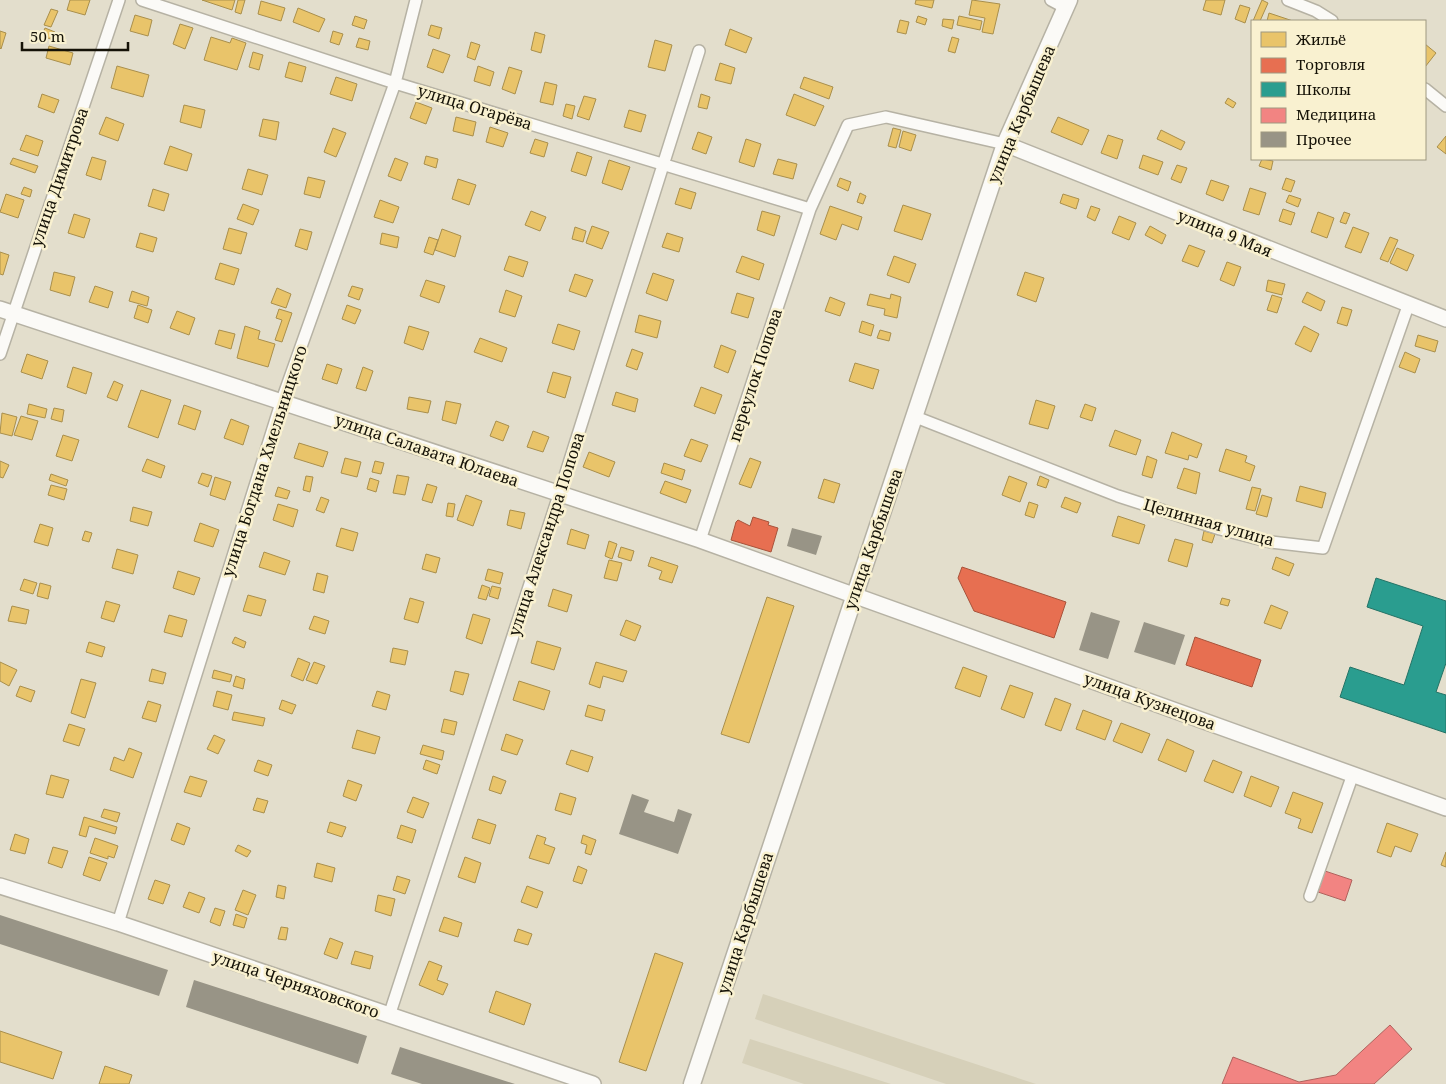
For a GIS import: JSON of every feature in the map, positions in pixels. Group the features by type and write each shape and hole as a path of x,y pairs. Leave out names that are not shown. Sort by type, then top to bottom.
{"main road":[{"name":"улица Карбышева","path":"692,1084 1005,144 1068,4"}],"street":[{"name":"улица Димитрова","path":"0,354 7,311 119,0"},
{"name":"улица Огарёва","path":"142,0 395,83 810,209"},
{"name":"улица Богдана Хмельницкого","path":"118,923 282,400 395,83 416,0"},
{"path":"1051,0 1068,4"},
{"path":"1288,0 1316,11 1330,20"},
{"name":"улица Александра Попова","path":"389,1016 559,494 699,51"},
{"path":"1426,90 1446,106"},
{"name":"переулок Попова","path":"700,540 810,209 848,125 886,117 1005,144"},
{"name":"улица 9 Мая","path":"1005,144 1408,306 1446,319"},
{"name":"Целинная улица","path":"913,416 1118,496 1271,542 1323,548 1408,306"},
{"name":"улица Салавата Юлаева","path":"7,311 282,400 854,593"},
{"name":"улица Кузнецова","path":"854,593 1446,808"},
{"path":"1310,896 1353,774"},
{"name":"улица Черняховского","path":"0,886 118,923 592,1084"}],"shaded area":[{"path":"763,994 1036,1084 946,1084 755,1019"},
{"path":"750,1039 891,1084 804,1084 742,1063"}],"building: Жильё":[{"path":"70,0 90,0 85,15 67,10"},
{"path":"202,0 235,0 232,10"},
{"path":"238,0 245,0 241,14 235,12"},
{"path":"916,0 934,0 932,8 915,4"},
{"path":"972,0 1000,4 993,34 982,32 985,18 969,15"},
{"path":"1206,0 1225,0 1221,15 1203,10"},
{"path":"1262,0 1268,3 1260,20 1253,20"},
{"path":"261,1 285,8 281,21 258,14"},
{"path":"1240,5 1250,8 1245,23 1235,19"},
{"path":"298,8 325,19 319,32 293,22"},
{"path":"51,9 58,11 51,27 44,25"},
{"path":"1269,13 1290,20 1267,20"},
{"path":"135,15 152,20 148,36 130,31"},
{"path":"355,16 367,20 364,29 352,25"},
{"path":"918,16 927,19 925,25 916,22"},
{"path":"959,16 982,21 980,30 957,25"},
{"path":"943,19 954,20 952,29 942,26"},
{"path":"900,20 909,22 906,34 897,32"},
{"path":"180,24 193,28 185,49 173,44"},
{"path":"431,25 442,28 439,39 428,35"},
{"path":"45,28 55,32 52,40 42,35"},
{"path":"730,29 752,38 746,53 725,45"},
{"path":"0,31 6,33 1,49 0,48"},
{"path":"333,31 343,34 339,45 330,42"},
{"path":"535,32 545,35 541,53 531,50"},
{"path":"211,37 230,43 232,38 246,43 237,70 204,60"},
{"path":"952,37 959,39 955,53 948,51"},
{"path":"359,38 370,41 368,50 356,47"},
{"path":"655,40 672,45 665,71 648,67"},
{"path":"471,42 480,45 475,60 467,57"},
{"path":"1426,45 1436,53 1426,66"},
{"path":"49,46 73,53 70,65 46,58"},
{"path":"433,49 450,55 443,73 427,67"},
{"path":"253,52 263,55 259,70 249,67"},
{"path":"289,62 306,67 302,82 285,77"},
{"path":"720,63 735,68 731,84 715,80"},
{"path":"117,66 149,75 143,97 111,88"},
{"path":"478,66 494,72 490,86 474,81"},
{"path":"509,67 522,71 515,94 502,89"},
{"path":"336,77 357,84 352,101 330,94"},
{"path":"804,77 833,87 829,99 800,88"},
{"path":"545,82 557,85 553,105 540,102"},
{"path":"42,94 59,100 54,113 38,107"},
{"path":"701,94 710,97 707,109 698,107"},
{"path":"794,94 824,106 815,126 786,115"},
{"path":"584,96 596,99 589,120 577,116"},
{"path":"1228,98 1236,103 1233,108 1225,103"},
{"path":"416,102 432,108 426,124 410,118"},
{"path":"566,104 575,106 572,119 563,116"},
{"path":"184,105 205,110 201,128 180,122"},
{"path":"629,110 646,115 641,132 624,127"},
{"path":"106,117 124,124 118,141 99,134"},
{"path":"456,117 476,122 473,136 453,131"},
{"path":"1058,117 1089,130 1082,145 1051,132"},
{"path":"263,119 279,122 276,140 259,136"},
{"path":"490,127 508,133 503,147 486,142"},
{"path":"333,128 346,133 336,157 324,152"},
{"path":"893,128 901,130 896,148 888,146"},
{"path":"1161,130 1185,142 1181,150 1157,139"},
{"path":"903,131 916,135 911,151 899,147"},
{"path":"698,132 712,137 706,154 692,149"},
{"path":"26,135 43,141 38,156 20,150"},
{"path":"1108,135 1123,140 1117,159 1101,153"},
{"path":"1446,136 1446,154 1437,147"},
{"path":"535,139 548,143 544,157 530,153"},
{"path":"746,139 761,144 754,167 739,162"},
{"path":"170,146 192,154 187,171 164,164"},
{"path":"577,152 592,157 586,176 571,171"},
{"path":"1143,155 1163,162 1158,175 1139,168"},
{"path":"426,156 438,159 436,168 424,164"},
{"path":"92,157 106,161 101,180 86,175"},
{"path":"13,158 38,166 35,173 10,164"},
{"path":"395,158 408,163 401,181 388,176"},
{"path":"778,159 797,164 793,179 773,174"},
{"path":"609,160 630,167 622,190 602,183"},
{"path":"1262,160 1273,161 1271,170 1259,166"},
{"path":"1177,165 1187,168 1181,183 1171,179"},
{"path":"248,169 268,175 262,195 242,189"},
{"path":"308,177 325,181 320,198 304,194"},
{"path":"840,178 851,182 848,191 837,186"},
{"path":"1286,178 1295,181 1291,192 1282,189"},
{"path":"458,179 476,185 469,205 452,199"},
{"path":"1211,180 1229,186 1223,201 1206,194"},
{"path":"24,187 32,190 30,197 21,194"},
{"path":"680,188 696,193 691,209 675,204"},
{"path":"1250,188 1266,193 1259,215 1243,210"},
{"path":"153,189 169,194 164,211 148,206"},
{"path":"860,193 866,196 863,204 857,202"},
{"path":"6,194 24,200 18,218 0,212"},
{"path":"1063,194 1079,199 1076,209 1060,203"},
{"path":"1289,195 1301,199 1298,207 1286,202"},
{"path":"380,200 399,207 393,223 374,217"},
{"path":"243,204 259,210 253,225 237,219"},
{"path":"903,205 931,214 922,240 894,231"},
{"path":"830,206 862,217 858,230 842,224 836,240 820,234"},
{"path":"1091,206 1100,209 1095,221 1087,217"},
{"path":"1283,209 1295,213 1291,225 1279,221"},
{"path":"531,211 546,217 540,231 525,225"},
{"path":"762,211 780,216 774,236 757,230"},
{"path":"1318,212 1334,218 1327,238 1311,232"},
{"path":"1344,212 1350,214 1346,224 1340,222"},
{"path":"74,214 90,219 84,238 68,233"},
{"path":"1119,216 1136,223 1129,240 1112,233"},
{"path":"592,226 609,232 602,249 586,243"},
{"path":"1150,226 1166,235 1162,244 1145,235"},
{"path":"575,227 586,231 583,242 572,239"},
{"path":"1353,227 1369,233 1361,253 1345,247"},
{"path":"229,228 247,233 241,254 223,249"},
{"path":"300,229 312,232 307,250 295,246"},
{"path":"442,229 461,236 455,257 435,250"},
{"path":"140,233 157,238 153,252 136,247"},
{"path":"382,233 399,237 397,248 380,244"},
{"path":"667,233 683,238 679,252 662,247"},
{"path":"429,237 438,240 433,255 424,252"},
{"path":"1390,237 1398,240 1388,262 1380,259"},
{"path":"1189,245 1205,251 1198,267 1182,261"},
{"path":"1397,248 1414,255 1407,271 1390,263"},
{"path":"0,252 9,255 3,275 0,274"},
{"path":"509,256 528,262 523,277 504,270"},
{"path":"742,256 764,264 759,280 736,272"},
{"path":"894,256 916,264 909,283 887,275"},
{"path":"1227,262 1241,267 1234,286 1220,280"},
{"path":"220,263 239,269 234,285 215,279"},
{"path":"54,272 75,277 70,296 50,290"},
{"path":"1025,272 1044,278 1036,302 1017,295"},
{"path":"653,273 674,280 667,301 646,293"},
{"path":"575,274 593,280 586,297 569,291"},
{"path":"426,280 445,286 439,303 420,296"},
{"path":"1268,280 1285,284 1282,295 1266,291"},
{"path":"95,286 113,292 108,308 89,302"},
{"path":"352,286 363,289 359,300 348,296"},
{"path":"277,288 291,294 286,308 271,303"},
{"path":"506,290 522,296 515,317 499,312"},
{"path":"132,291 149,297 147,306 129,301"},
{"path":"1307,292 1325,301 1321,311 1302,302"},
{"path":"737,293 754,298 748,318 731,313"},
{"path":"870,294 890,299 891,294 901,297 897,318 884,315 885,309 867,305"},
{"path":"1272,295 1282,298 1277,313 1267,310"},
{"path":"830,297 845,303 840,316 825,311"},
{"path":"138,305 152,310 148,323 134,318"},
{"path":"347,305 361,310 355,324 342,319"},
{"path":"1342,307 1352,310 1347,326 1337,323"},
{"path":"279,309 292,313 282,342 275,340 282,320 276,318"},
{"path":"177,311 195,318 189,335 170,328"},
{"path":"639,315 661,321 657,338 635,332"},
{"path":"862,321 874,325 871,336 859,332"},
{"path":"558,324 580,331 574,350 552,343"},
{"path":"245,326 260,331 258,339 275,344 268,367 237,358"},
{"path":"409,326 429,332 423,350 404,343"},
{"path":"1304,326 1319,334 1311,352 1295,344"},
{"path":"219,330 235,334 231,349 215,344"},
{"path":"880,330 891,333 889,341 877,338"},
{"path":"1418,335 1438,341 1435,352 1415,346"},
{"path":"480,338 507,348 502,362 474,352"},
{"path":"721,345 736,351 728,373 714,367"},
{"path":"632,349 643,353 637,370 626,366"},
{"path":"1405,352 1420,359 1415,373 1399,367"},
{"path":"27,354 48,361 42,379 21,372"},
{"path":"855,363 879,370 873,389 849,381"},
{"path":"327,364 342,369 337,384 322,379"},
{"path":"73,367 92,373 86,394 67,387"},
{"path":"363,367 373,371 366,391 356,388"},
{"path":"553,372 571,377 565,398 547,392"},
{"path":"114,381 123,385 117,401 107,397"},
{"path":"701,387 722,395 715,414 694,406"},
{"path":"141,390 171,400 158,438 128,427"},
{"path":"616,392 638,399 635,412 612,405"},
{"path":"409,397 431,401 428,413 407,409"},
{"path":"1036,400 1055,406 1048,429 1029,424"},
{"path":"446,401 461,404 456,424 442,420"},
{"path":"29,404 47,409 45,418 27,414"},
{"path":"1085,404 1096,408 1092,421 1080,417"},
{"path":"184,405 201,411 195,430 178,424"},
{"path":"54,408 64,410 62,422 51,419"},
{"path":"2,413 17,417 12,436 0,433"},
{"path":"21,416 38,421 32,440 14,435"},
{"path":"231,419 249,426 243,445 224,438"},
{"path":"496,421 509,426 503,441 490,436"},
{"path":"1115,430 1141,440 1136,455 1109,446"},
{"path":"533,431 549,437 543,452 527,447"},
{"path":"1172,432 1202,444 1197,458 1189,455 1188,460 1165,453"},
{"path":"63,435 79,440 72,461 56,456"},
{"path":"691,439 708,445 701,462 684,456"},
{"path":"299,443 328,452 323,467 294,458"},
{"path":"1226,449 1247,456 1245,462 1255,466 1250,481 1219,471"},
{"path":"589,452 615,462 609,477 583,467"},
{"path":"1147,456 1157,460 1152,478 1142,475"},
{"path":"345,458 361,462 357,477 341,473"},
{"path":"750,458 761,462 751,488 739,484"},
{"path":"147,459 165,466 161,478 142,471"},
{"path":"0,461 9,465 3,478 0,477"},
{"path":"375,461 384,463 381,474 372,472"},
{"path":"664,463 685,470 682,480 661,473"},
{"path":"1184,468 1200,473 1196,494 1177,488"},
{"path":"202,473 212,476 208,487 198,483"},
{"path":"51,474 68,480 66,486 49,480"},
{"path":"397,475 409,477 405,495 393,493"},
{"path":"306,476 313,477 310,492 303,490"},
{"path":"1009,476 1027,483 1020,502 1002,495"},
{"path":"1040,476 1049,480 1046,488 1037,485"},
{"path":"215,477 231,482 225,500 210,495"},
{"path":"370,478 379,481 376,492 367,489"},
{"path":"824,479 840,484 834,503 818,498"},
{"path":"665,481 691,490 686,503 660,493"},
{"path":"427,484 437,487 432,503 422,500"},
{"path":"51,485 67,489 64,500 48,495"},
{"path":"1300,486 1326,493 1322,508 1296,501"},
{"path":"278,487 290,491 287,499 275,496"},
{"path":"1252,487 1261,489 1255,511 1246,509"},
{"path":"466,495 482,501 473,526 457,520"},
{"path":"1262,495 1272,498 1267,517 1256,514"},
{"path":"321,497 329,500 324,513 316,510"},
{"path":"1065,497 1081,503 1077,513 1061,507"},
{"path":"1029,502 1038,505 1034,518 1025,515"},
{"path":"448,503 455,504 453,517 446,516"},
{"path":"278,504 298,510 293,527 273,520"},
{"path":"133,507 152,512 148,526 130,521"},
{"path":"510,510 525,513 521,529 507,525"},
{"path":"1118,516 1145,525 1139,544 1112,536"},
{"path":"200,523 219,530 213,547 194,541"},
{"path":"40,524 53,528 48,546 34,542"},
{"path":"341,528 358,533 353,551 336,546"},
{"path":"571,529 589,535 585,549 567,544"},
{"path":"85,531 92,533 89,542 82,540"},
{"path":"1204,531 1215,534 1212,543 1202,540"},
{"path":"1175,539 1193,544 1187,567 1168,561"},
{"path":"609,541 617,544 612,559 605,556"},
{"path":"621,547 634,551 631,561 618,557"},
{"path":"117,549 138,555 133,574 112,568"},
{"path":"264,552 290,561 285,575 259,567"},
{"path":"426,554 440,558 436,573 422,569"},
{"path":"651,557 678,566 672,583 659,579 662,571 648,566"},
{"path":"1276,557 1294,564 1289,576 1272,569"},
{"path":"609,560 622,563 617,581 604,578"},
{"path":"488,569 503,573 500,584 485,580"},
{"path":"178,571 200,578 194,595 173,588"},
{"path":"317,573 328,576 324,593 313,590"},
{"path":"24,579 37,583 33,594 20,590"},
{"path":"40,583 51,586 48,599 37,596"},
{"path":"482,585 490,588 486,600 478,598"},
{"path":"492,586 501,588 498,599 489,596"},
{"path":"553,589 572,595 567,612 548,606"},
{"path":"248,595 266,600 261,616 243,611"},
{"path":"767,597 794,606 749,743 721,734"},
{"path":"410,598 424,602 418,623 404,619"},
{"path":"1222,598 1230,600 1228,606 1220,604"},
{"path":"106,601 120,605 114,622 101,618"},
{"path":"1271,605 1288,612 1281,629 1264,623"},
{"path":"12,606 29,610 26,624 8,621"},
{"path":"473,614 490,619 482,644 466,638"},
{"path":"169,615 187,620 182,637 164,632"},
{"path":"314,616 329,621 325,634 309,629"},
{"path":"626,620 641,626 635,641 620,635"},
{"path":"235,637 246,642 244,648 232,643"},
{"path":"537,641 561,648 554,670 531,663"},
{"path":"89,642 105,647 102,657 86,652"},
{"path":"393,648 408,651 405,665 390,662"},
{"path":"298,658 310,663 303,681 291,676"},
{"path":"0,662 17,670 9,686 0,681"},
{"path":"314,662 325,666 317,684 306,680"},
{"path":"596,662 627,671 623,682 603,676 600,688 589,684"},
{"path":"963,667 987,676 980,697 955,688"},
{"path":"152,669 166,673 163,684 149,681"},
{"path":"214,670 232,675 230,682 212,678"},
{"path":"455,671 469,674 463,695 450,691"},
{"path":"236,676 245,679 243,689 233,686"},
{"path":"81,679 96,683 85,718 71,713"},
{"path":"519,681 550,691 544,710 513,700"},
{"path":"1010,685 1033,693 1024,718 1001,709"},
{"path":"20,686 35,691 31,702 16,696"},
{"path":"217,691 232,695 228,710 213,706"},
{"path":"377,691 390,695 386,710 372,706"},
{"path":"1055,698 1071,704 1061,731 1045,725"},
{"path":"282,700 296,705 292,714 279,709"},
{"path":"148,701 161,705 156,722 142,718"},
{"path":"588,705 605,710 602,721 585,716"},
{"path":"1083,710 1112,721 1105,740 1076,729"},
{"path":"234,712 265,718 263,726 232,720"},
{"path":"444,719 457,722 454,735 441,732"},
{"path":"1121,723 1150,734 1142,753 1113,741"},
{"path":"69,724 85,729 79,746 63,741"},
{"path":"357,730 380,737 375,754 352,748"},
{"path":"506,734 523,740 517,755 501,750"},
{"path":"214,735 225,740 218,754 207,749"},
{"path":"1167,739 1194,751 1186,772 1158,760"},
{"path":"423,745 444,751 442,760 420,754"},
{"path":"129,748 142,753 133,778 110,770 114,757 124,761"},
{"path":"571,750 593,757 588,772 566,764"},
{"path":"258,760 272,765 268,776 254,771"},
{"path":"426,760 440,765 437,774 423,769"},
{"path":"1213,760 1242,772 1233,793 1204,781"},
{"path":"51,775 69,780 63,798 46,794"},
{"path":"190,776 207,781 201,797 184,792"},
{"path":"493,776 506,781 501,794 489,790"},
{"path":"1251,776 1279,787 1271,807 1244,796"},
{"path":"348,780 362,785 356,801 343,796"},
{"path":"1293,792 1323,803 1312,833 1298,828 1301,819 1285,813"},
{"path":"560,793 576,798 571,815 555,810"},
{"path":"413,797 429,803 423,818 407,812"},
{"path":"257,798 268,801 264,813 253,810"},
{"path":"104,809 120,813 117,822 101,817"},
{"path":"84,817 117,827 115,834 89,826 86,837 79,835"},
{"path":"478,819 496,825 490,844 472,838"},
{"path":"330,822 346,827 342,837 327,832"},
{"path":"177,823 190,828 184,845 171,840"},
{"path":"1387,823 1418,834 1411,852 1395,846 1391,857 1377,852"},
{"path":"401,825 416,830 412,843 397,838"},
{"path":"15,834 29,839 25,854 10,850"},
{"path":"537,835 546,838 544,844 555,848 549,864 529,858"},
{"path":"583,835 596,840 591,855 585,853 587,845 581,843"},
{"path":"95,838 118,846 114,858 108,856 108,859 90,853"},
{"path":"238,845 251,851 247,857 235,851"},
{"path":"53,847 68,851 62,868 48,863"},
{"path":"1446,852 1446,867 1441,865"},
{"path":"89,857 107,863 100,881 83,875"},
{"path":"465,857 481,863 475,883 458,877"},
{"path":"317,863 335,868 332,882 314,877"},
{"path":"578,866 587,870 582,884 573,881"},
{"path":"397,876 410,880 405,894 393,890"},
{"path":"155,880 170,885 163,904 148,899"},
{"path":"278,885 286,887 284,899 276,897"},
{"path":"527,886 543,892 537,908 521,902"},
{"path":"243,890 256,895 248,915 235,910"},
{"path":"189,892 205,898 199,913 183,907"},
{"path":"378,895 395,899 391,916 375,911"},
{"path":"215,908 225,911 220,926 210,922"},
{"path":"236,914 247,918 244,928 233,925"},
{"path":"444,917 462,923 458,937 439,931"},
{"path":"281,927 288,928 286,940 278,939"},
{"path":"518,929 532,934 528,945 514,941"},
{"path":"330,938 343,943 337,959 324,954"},
{"path":"355,951 373,956 370,969 351,964"},
{"path":"655,953 683,963 646,1071 619,1062"},
{"path":"429,961 442,966 437,980 448,984 443,995 419,985"},
{"path":"496,991 531,1004 524,1025 489,1012"},
{"path":"0,1031 62,1052 53,1079 0,1062"},
{"path":"105,1066 132,1075 129,1084 99,1084"}],"building: Торговля":[{"path":"753,517 769,522 768,525 778,528 771,552 731,540 736,522 738,520 750,526"},
{"path":"962,567 1066,602 1054,638 974,611 958,578"},
{"path":"1195,637 1261,660 1252,687 1186,665"}],"building: Школы":[{"path":"1376,578 1446,601 1446,663 1436,692 1446,695 1446,733 1340,697 1350,667 1404,685 1423,626 1367,607"}],"building: Медицина":[{"path":"1325,871 1352,880 1345,901 1318,892"},
{"path":"1390,1025 1412,1049 1374,1084 1222,1084 1233,1057 1299,1082 1336,1075"}],"building: Прочее":[{"path":"792,528 822,536 816,555 787,546"},
{"path":"1091,612 1120,621 1108,659 1079,650"},
{"path":"1144,622 1185,635 1175,665 1134,652"},
{"path":"632,794 649,800 644,812 674,822 678,809 692,814 678,854 619,834"},
{"path":"0,915 168,970 159,996 0,944"},
{"path":"194,980 367,1036 358,1064 186,1007"},
{"path":"400,1047 515,1084 422,1084 391,1074"}]}
